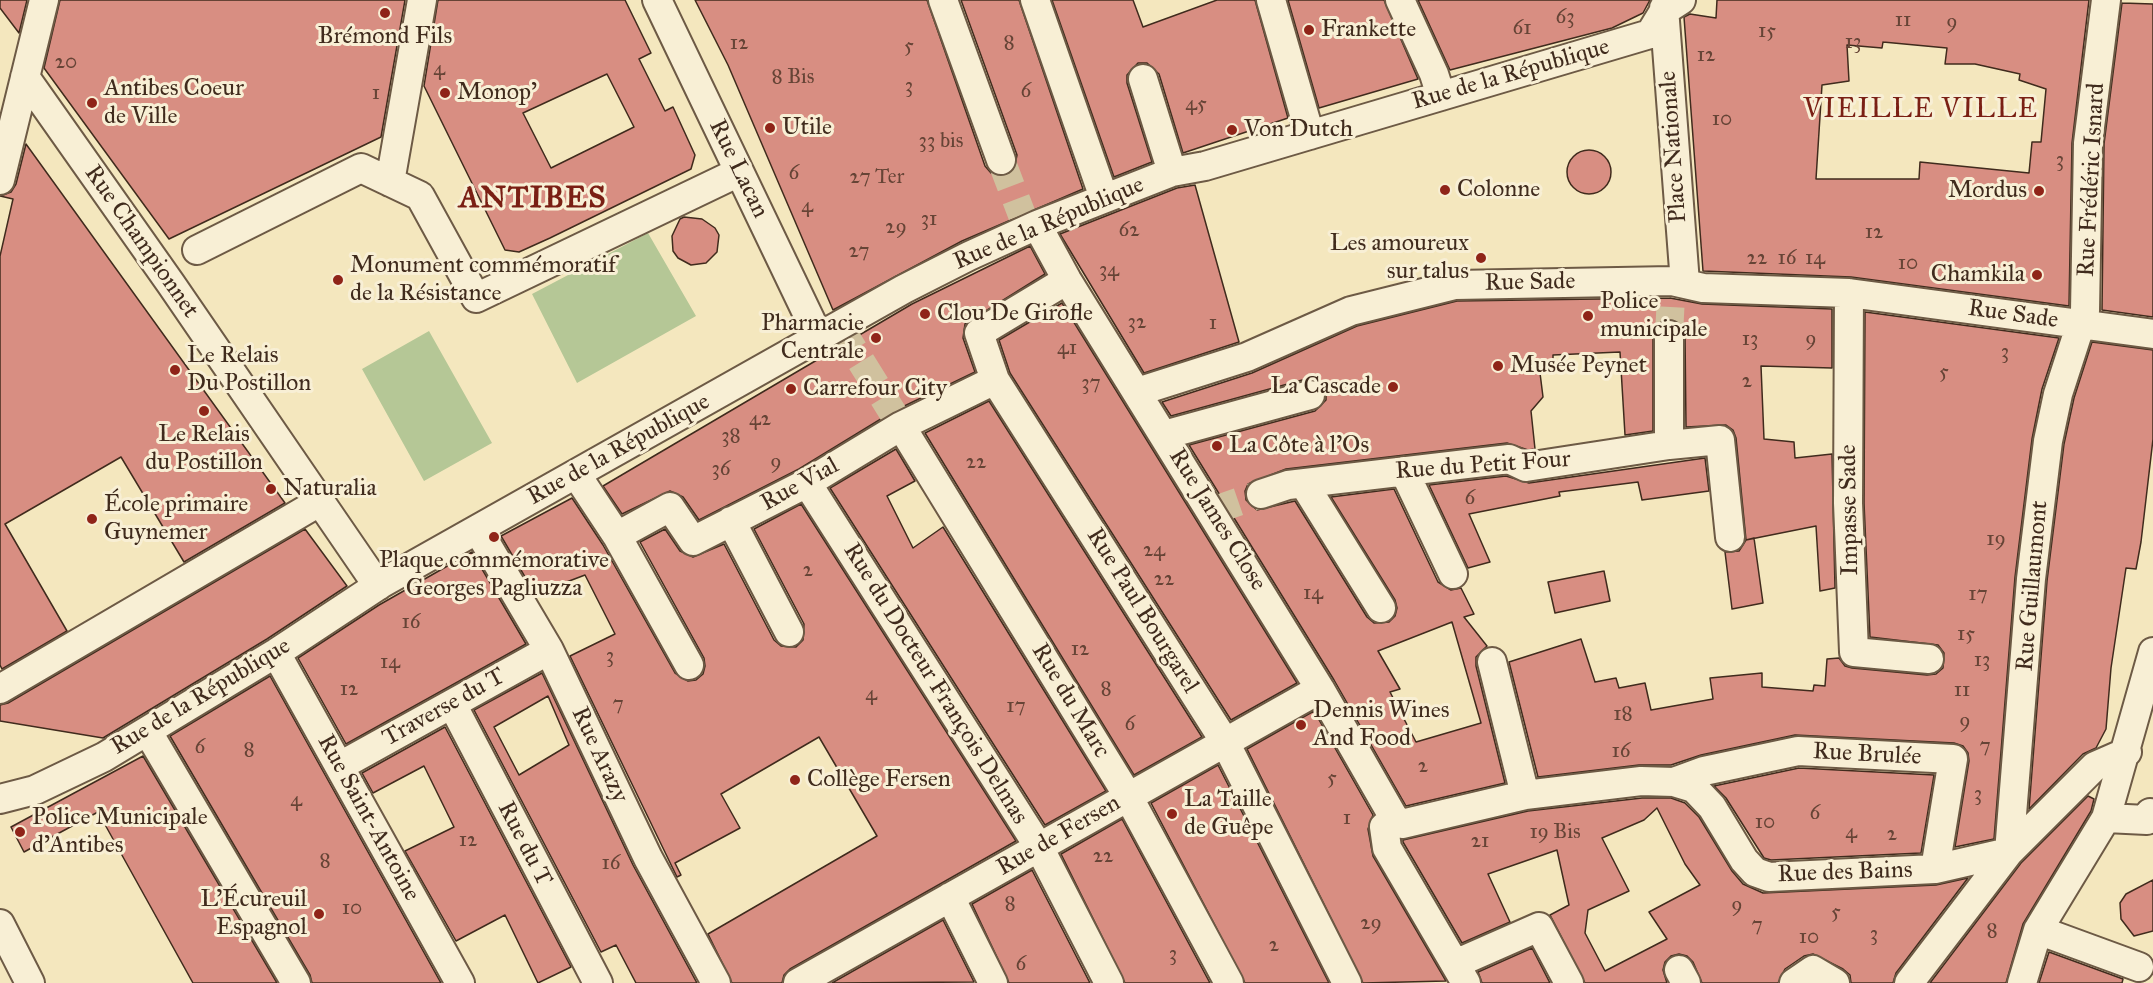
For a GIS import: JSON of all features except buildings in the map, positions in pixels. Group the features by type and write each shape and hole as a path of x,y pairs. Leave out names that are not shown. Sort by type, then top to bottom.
{"street":[{"path":"390,182 422,0"},
{"name":"Rue Lacan","path":"657,0 819,338"},
{"path":"943,0 1001,160"},
{"path":"1035,0 1104,198"},
{"path":"1271,0 1310,135"},
{"path":"1400,0 1434,74 1441,96"},
{"name":"Rue Frédéric Isnard","path":"2082,325 2085,311 2088,144 2106,0"},
{"name":"Rue de la République","path":"0,800 91,773 148,732 378,586 904,289 1029,223 1172,172 1205,166 1650,34 1670,4"},
{"name":"Place Nationale","path":"1670,4 1676,287"},
{"path":"0,180 41,13"},
{"name":"Rue Championnet","path":"25,77 378,586"},
{"name":"Rue de la République","path":"1143,79 1172,172"},
{"path":"197,250 361,168 420,196 476,298 741,177"},
{"name":"Rue James Close","path":"1029,223 1164,435 1320,689 1394,818"},
{"name":"Rue Paul Bourgarel","path":"1067,280 979,333 995,380 1225,742 1347,983"},
{"name":"Rue Sade","path":"1137,392 1247,357 1351,311 1455,285 1676,287 1849,293 2153,334"},
{"name":"Impasse Sade","path":"1849,293 1848,503 1854,652 1929,659"},
{"name":"Rue Guillaumont","path":"2009,852 2031,579 2048,441 2058,394 2082,325"},
{"path":"1669,335 1669,445"},
{"name":"Rue Vial","path":"617,536 670,507 693,541 807,483 901,426 995,380"},
{"path":"1164,435 1310,395"},
{"name":"Rue du Marc","path":"901,426 1128,796 1229,983"},
{"name":"Rue du Petit Four","path":"1261,494 1288,485 1404,471 1509,459 1526,467 1669,445 1720,440 1730,537"},
{"path":"1404,471 1453,574"},
{"path":"576,474 617,536 689,665"},
{"name":"Rue du Docteur François Delmas","path":"807,483 1039,847 1109,983"},
{"path":"1304,484 1381,608"},
{"path":"0,689 321,501"},
{"path":"731,521 789,632"},
{"name":"Rue Arazy","path":"478,530 549,650 648,858 716,983"},
{"name":"Traverse du T","path":"340,766 549,650"},
{"name":"Rue Saint-Antoine","path":"276,652 460,983"},
{"path":"2022,983 2038,930 2106,818 2148,691 2153,652"},
{"path":"1492,662 1525,795"},
{"name":"Rue de Fersen","path":"798,983 1320,689"},
{"name":"Rue du T","path":"452,704 598,983"},
{"path":"148,732 296,983"},
{"name":"Rue Brulée","path":"1674,782 1704,771 1798,751 1953,759 1935,869"},
{"path":"1909,983 2009,852 2095,766 2127,752"},
{"name":"Rue des Bains","path":"1394,818 1402,824 1525,795 1641,782 1674,782 1694,788 1712,807 1744,861 1755,872 1768,877 1935,869 2009,852"},
{"path":"2106,818 2147,820 2150,813"},
{"path":"1394,818 1384,827 1387,848 1462,978 1539,927 1569,983"},
{"path":"950,897 993,983"},
{"path":"0,924 30,983"},
{"path":"2038,930 2139,967"},
{"path":"1794,983 1813,970 1835,983"}],"green space":[{"path":"648,233 696,316 577,383 532,294"},
{"path":"429,331 492,443 424,481 362,369"}],"tunnel":[{"path":"1001,160 1022,215"},
{"path":"1669,335 1671,296"},
{"path":"839,326 901,426"},
{"path":"1212,511 1261,494"}],"place":[{"name":"Brémond Fils","path":"385,13"},
{"name":"Frankette","path":"1309,30"},
{"name":"Monop'","path":"445,93"},
{"name":"Antibes Coeur de Ville","path":"92,103"},
{"name":"Utile","path":"770,128"},
{"name":"Von Dutch","path":"1232,130"},
{"name":"Colonne","path":"1445,190"},
{"name":"Mordus","path":"2039,191"},
{"name":"Les amoureux sur talus","path":"1481,258"},
{"name":"Chamkila","path":"2037,275"},
{"name":"Monument commémoratif de la Résistance","path":"338,280"},
{"name":"Clou De Girofle","path":"925,314"},
{"name":"Police municipale","path":"1588,316"},
{"name":"Pharmacie Centrale","path":"876,338"},
{"name":"Musée Peynet","path":"1498,366"},
{"name":"Le Relais Du Postillon","path":"175,370"},
{"name":"La Cascade","path":"1393,387"},
{"name":"Carrefour City","path":"791,389"},
{"name":"Le Relais du Postillon","path":"204,411"},
{"name":"La Côte à l'Os","path":"1217,446"},
{"name":"Naturalia","path":"271,489"},
{"name":"École primaire Guynemer","path":"92,519"},
{"name":"Plaque commémorative Georges Pagliuzza","path":"494,537"},
{"name":"Dennis Wines And Food","path":"1301,725"},
{"name":"Collège Fersen","path":"795,780"},
{"name":"La Taille de Guêpe","path":"1172,814"},
{"name":"Police Municipale d'Antibes","path":"20,832"},
{"name":"L'Écureuil Espagnol","path":"319,914"}],"district":[{"name":"VIEILLE VILLE","path":"1921,110"},
{"name":"ANTIBES","path":"533,200"}]}
